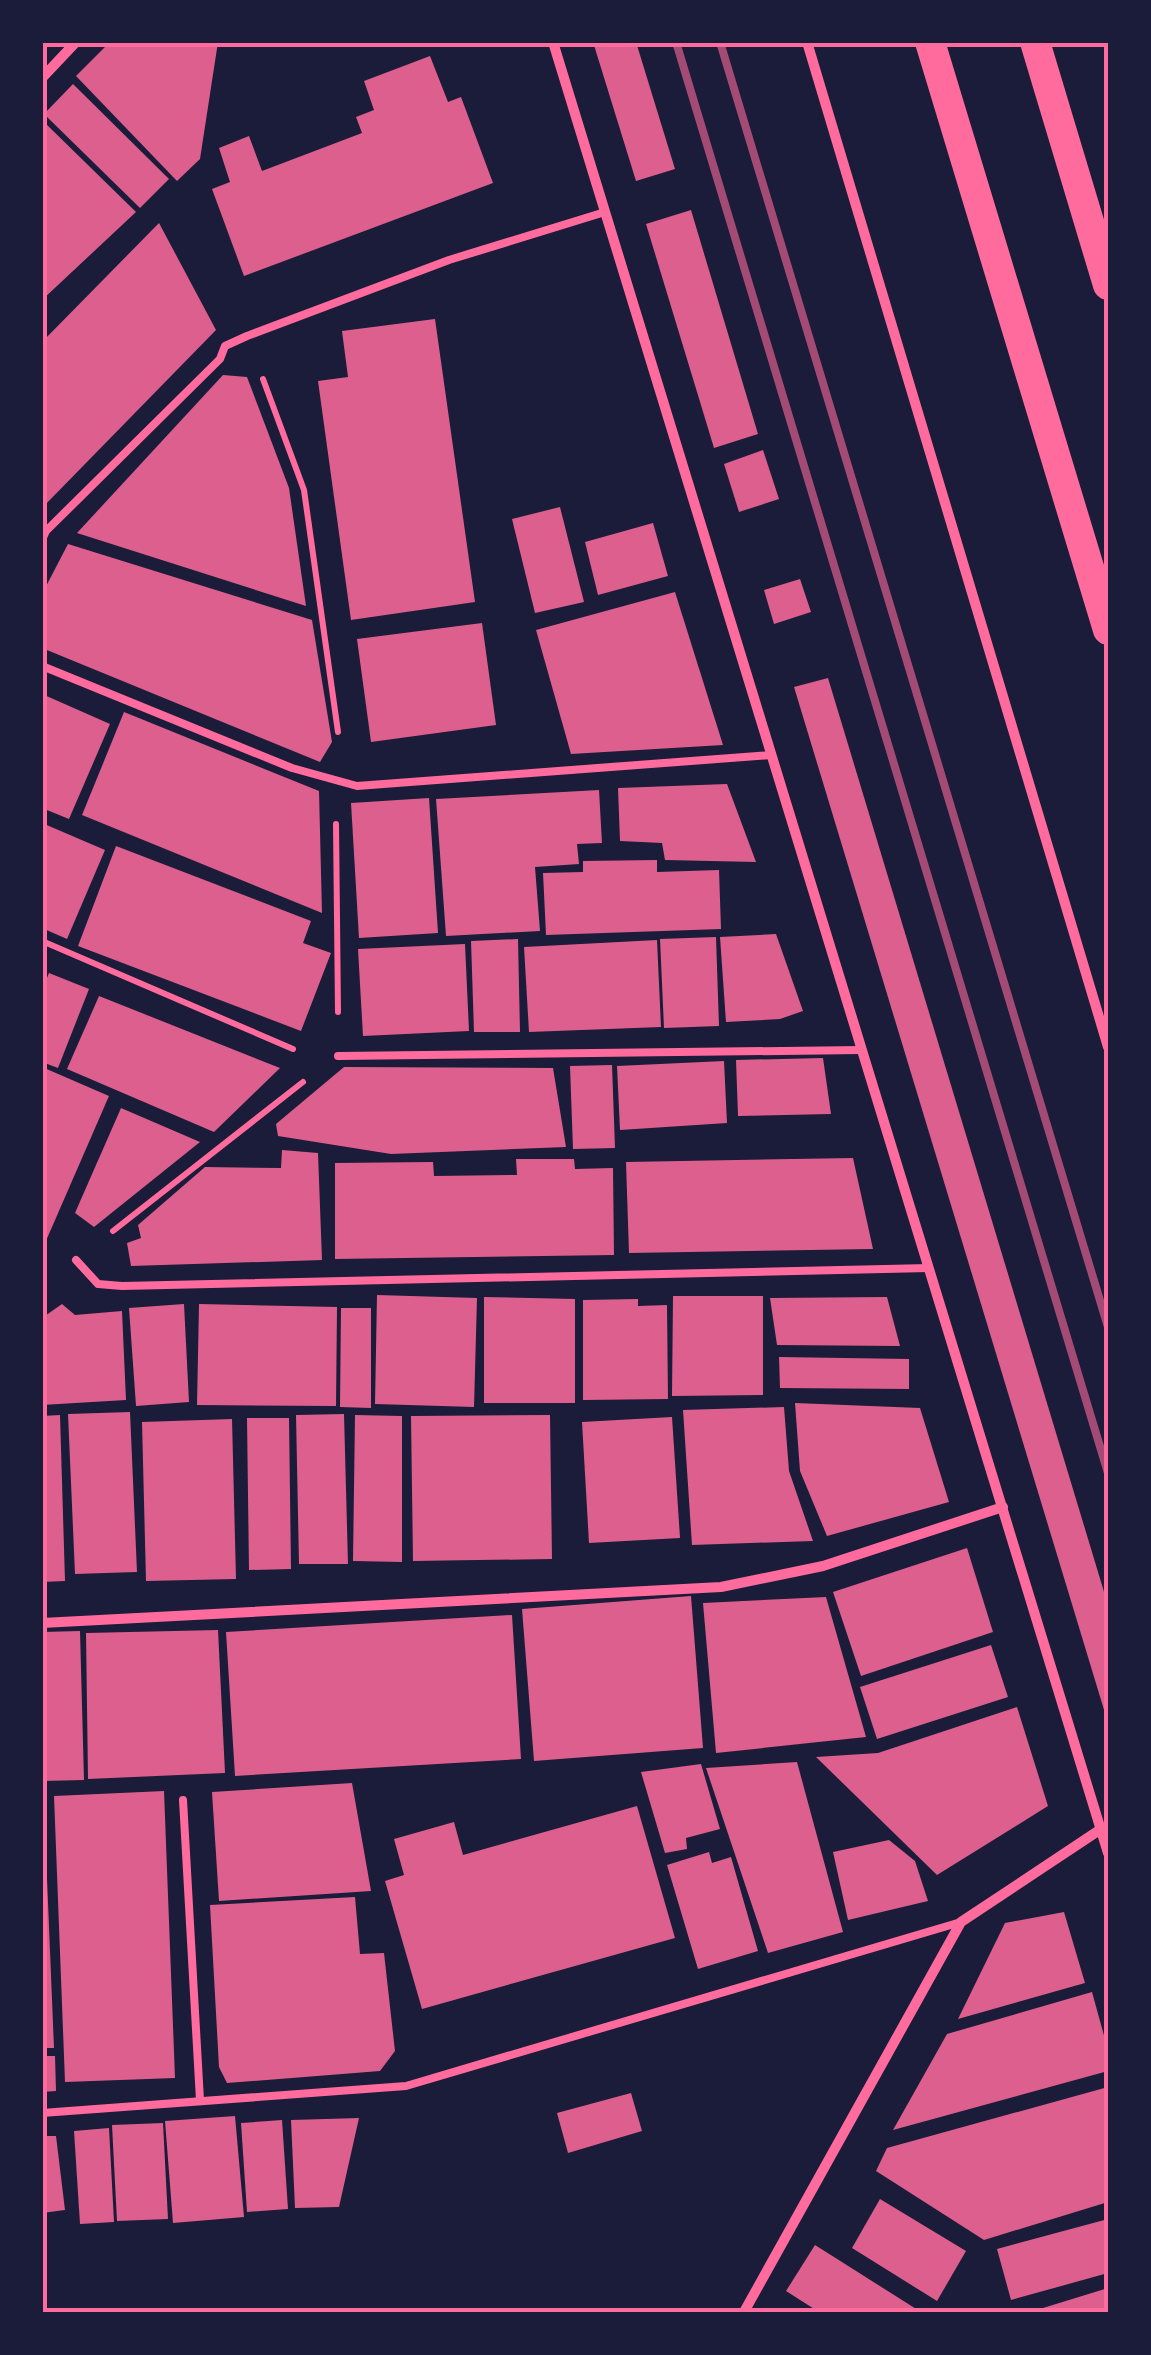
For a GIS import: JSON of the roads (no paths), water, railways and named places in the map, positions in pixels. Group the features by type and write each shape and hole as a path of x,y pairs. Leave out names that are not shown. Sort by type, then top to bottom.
{"highway":[{"path":"930,42 1108,630"},
{"path":"1035,42 1108,286"}],"street":[{"path":"42,78 76,42"},
{"path":"553,42 1105,1828 1108,1853"},
{"path":"807,42 1108,1046"},
{"path":"42,1623 721,1587 823,1566 1003,1508"},
{"path":"744,2312 961,1922 1105,1828"}],"lane":[{"path":"42,540 220,359 225,346 449,260 605,212"},
{"path":"42,666 292,768 357,786 771,755"},
{"path":"338,1056 862,1050"},
{"path":"76,1260 98,1284 122,1286 929,1268"},
{"path":"183,1800 200,2100"},
{"path":"42,2113 406,2086 961,1922"}],"railway":[{"path":"676,42 1108,1473"},
{"path":"720,42 1108,1327"}]}
